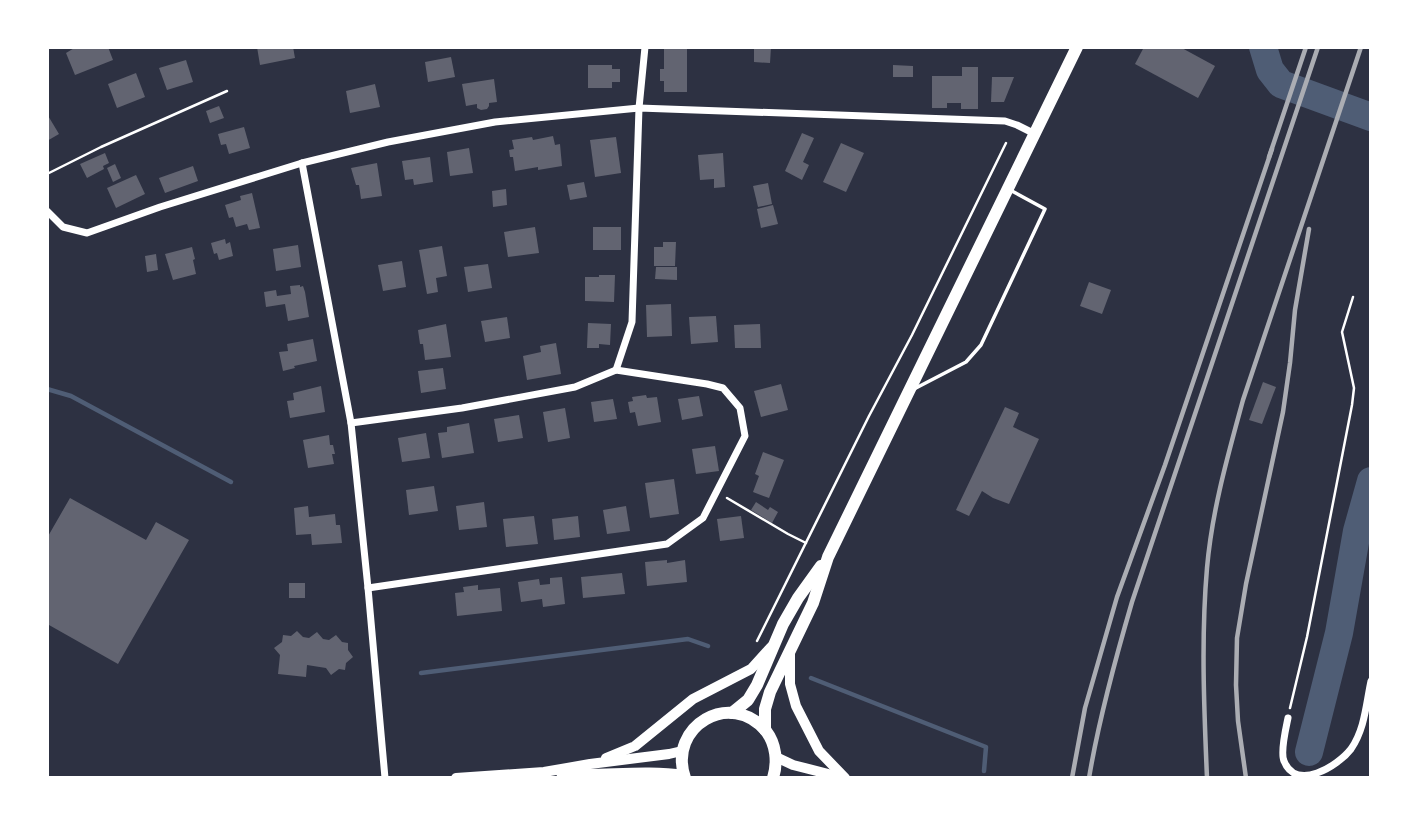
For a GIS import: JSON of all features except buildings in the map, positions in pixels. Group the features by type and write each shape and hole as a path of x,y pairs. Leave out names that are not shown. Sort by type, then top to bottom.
{"main road":[{"path":"765,730 765,709 813,603 828,557 1077,47"},
{"path":"732,713 748,700 798,598 828,557"},
{"path":"590,764 635,746 694,699 751,669 774,643"},
{"path":"790,650 790,684 796,706 819,751 845,778"},
{"path":"544,772 654,772 684,776 681,762 687,737 701,722 717,714 732,713 748,717 765,730 772,742 775,757 773,778"},
{"path":"456,778 544,772 682,751"},
{"path":"775,757 793,765 845,778"},
{"path":"578,774 594,778"}],"street":[{"path":"616,370 632,322 639,108 645,47"},
{"path":"47,211 63,227 87,233 160,207 302,163 388,142 495,121 639,108 1006,121 1035,134"},
{"path":"302,163 351,423 385,778"},
{"path":"351,423 462,408 575,387 616,370 723,388 740,408 745,436 703,518 667,544 368,587"},
{"path":"1288,718 1282,758 1289,770 1303,776 1320,773 1351,748 1362,727 1371,681"}],"lane":[{"path":"909,392 966,362 981,345 1045,209 1008,189"}],"path":[{"path":"47,173 227,91"},
{"path":"758,640 1006,143"},
{"path":"1288,718 1307,637 1352,405 1354,388 1342,332 1353,297"},
{"path":"717,492 806,543"}],"waterway":[{"path":"1263,47 1270,70 1281,84 1371,117"},
{"path":"47,389 71,396 231,482"},
{"path":"1309,752 1339,633 1357,531 1371,481"},
{"path":"421,673 688,639 708,646"},
{"path":"811,678 986,747 984,771"}],"railway":[{"path":"1269,157 1306,47"},
{"path":"1089,778 1108,689 1132,602 1318,47"},
{"path":"1207,778 1204,620 1209,546 1217,504 1243,400 1361,47"},
{"path":"1072,778 1085,708 1117,597 1165,465 1272,149"},
{"path":"1246,778 1238,721 1237,638 1283,412 1295,310 1309,229"}]}
